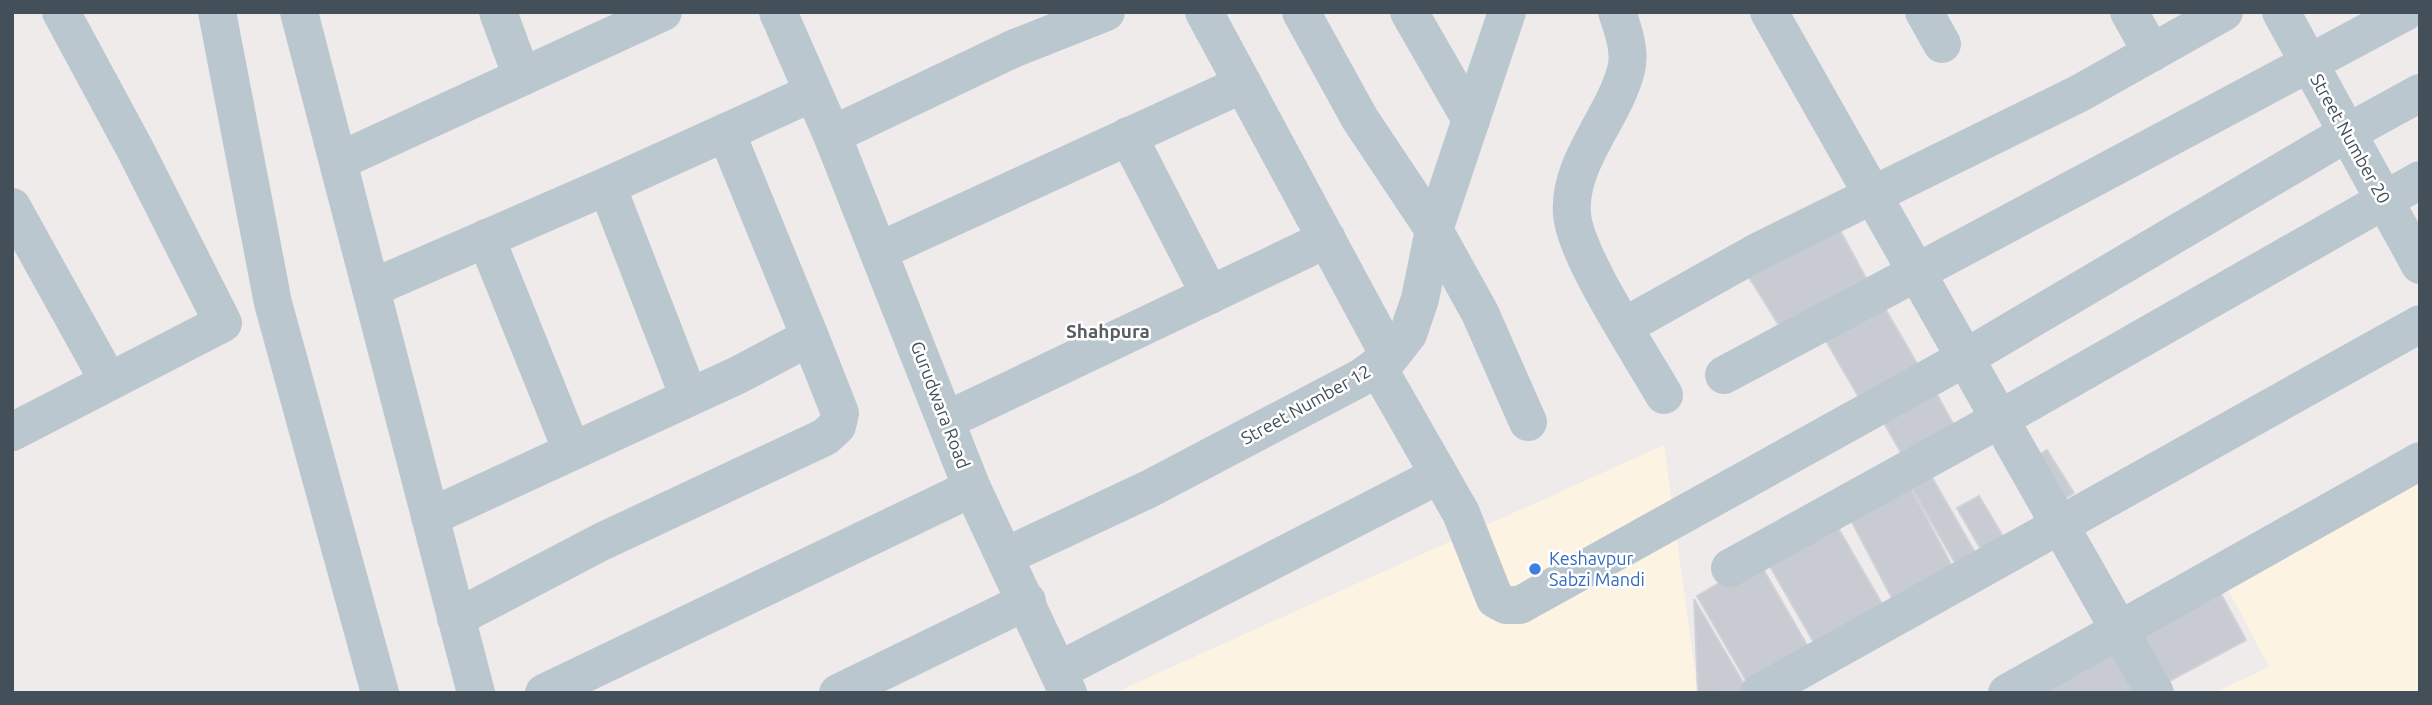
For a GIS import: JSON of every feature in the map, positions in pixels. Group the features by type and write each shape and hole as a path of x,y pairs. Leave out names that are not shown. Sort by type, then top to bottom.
{"street":[{"path":"61,12 135,149 223,323"},
{"path":"217,12 273,303 380,693"},
{"path":"299,12 476,693"},
{"path":"498,12 522,77"},
{"path":"339,161 663,12"},
{"name":"Gurudwara Road","path":"778,12 832,135 972,488 1063,682"},
{"path":"832,135 1003,54 1106,12"},
{"path":"1204,12 1327,239 1439,475 1461,513 1495,599 1506,605 1520,605 1965,358 2347,133 2420,93"},
{"path":"1301,12 1360,119 1434,230 1480,313 1528,422"},
{"path":"1409,12 1471,120"},
{"path":"1617,12 1623,27 1626,69 1581,168 1573,195 1572,215 1578,241 1664,395"},
{"path":"1769,12 2155,693"},
{"path":"2129,12 2152,52"},
{"path":"1625,326 1759,251 2080,93 2224,12"},
{"name":"Street Number 20","path":"2281,12 2420,265"},
{"path":"1724,376 1915,271 2405,12"},
{"name":"Street Number 12","path":"1006,556 1149,489 1384,361 1408,334 1420,299 1434,230 1506,13"},
{"path":"879,251 1243,84"},
{"path":"372,288 812,93"},
{"path":"456,618 601,542 825,437 837,426 840,413 726,132"},
{"path":"1128,136 1210,295"},
{"path":"1730,568 2000,419 2420,180"},
{"path":"607,186 689,397"},
{"path":"12,206 108,380"},
{"path":"486,238 572,451"},
{"path":"947,420 1327,239"},
{"path":"12,432 108,380 223,323 273,303"},
{"path":"1759,693 2420,324"},
{"path":"430,517 689,397 810,337"},
{"path":"2007,693 2420,461"},
{"path":"1063,682 1439,475"},
{"path":"544,693 972,488"},
{"path":"838,693 1027,601"}],"shaded area":[{"name":"Keshavpur Sabzi Mandi","path":"1664,445 1698,693 1114,693"},
{"path":"2420,466 2420,693 2214,693 2269,667 2221,576"}],"building":[{"path":"1836,223 1866,278 1780,327 1747,274"},
{"path":"1883,305 1923,374 1865,408 1825,339"},
{"path":"1929,380 1961,438 1909,467 1876,409"},
{"path":"2047,450 2074,493 2056,504 2029,461"},
{"path":"1926,467 1977,556 1958,568 1906,478"},
{"path":"1906,479 1953,568 1893,600 1846,511"},
{"path":"1979,496 2007,543 1984,555 1957,508"},
{"path":"1834,521 1885,609 1817,648 1767,561"},
{"path":"1758,560 1812,654 1751,689 1697,596"},
{"path":"2215,583 2246,640 2164,684 2133,627"},
{"path":"1694,599 1748,691 1698,693"},
{"path":"2111,637 2140,693 2030,693"}],"place":[{"name":"Keshavpur Sabzi Mandi","path":"1535,569"}],"district":[{"name":"Shahpura","path":"1108,331"}]}
